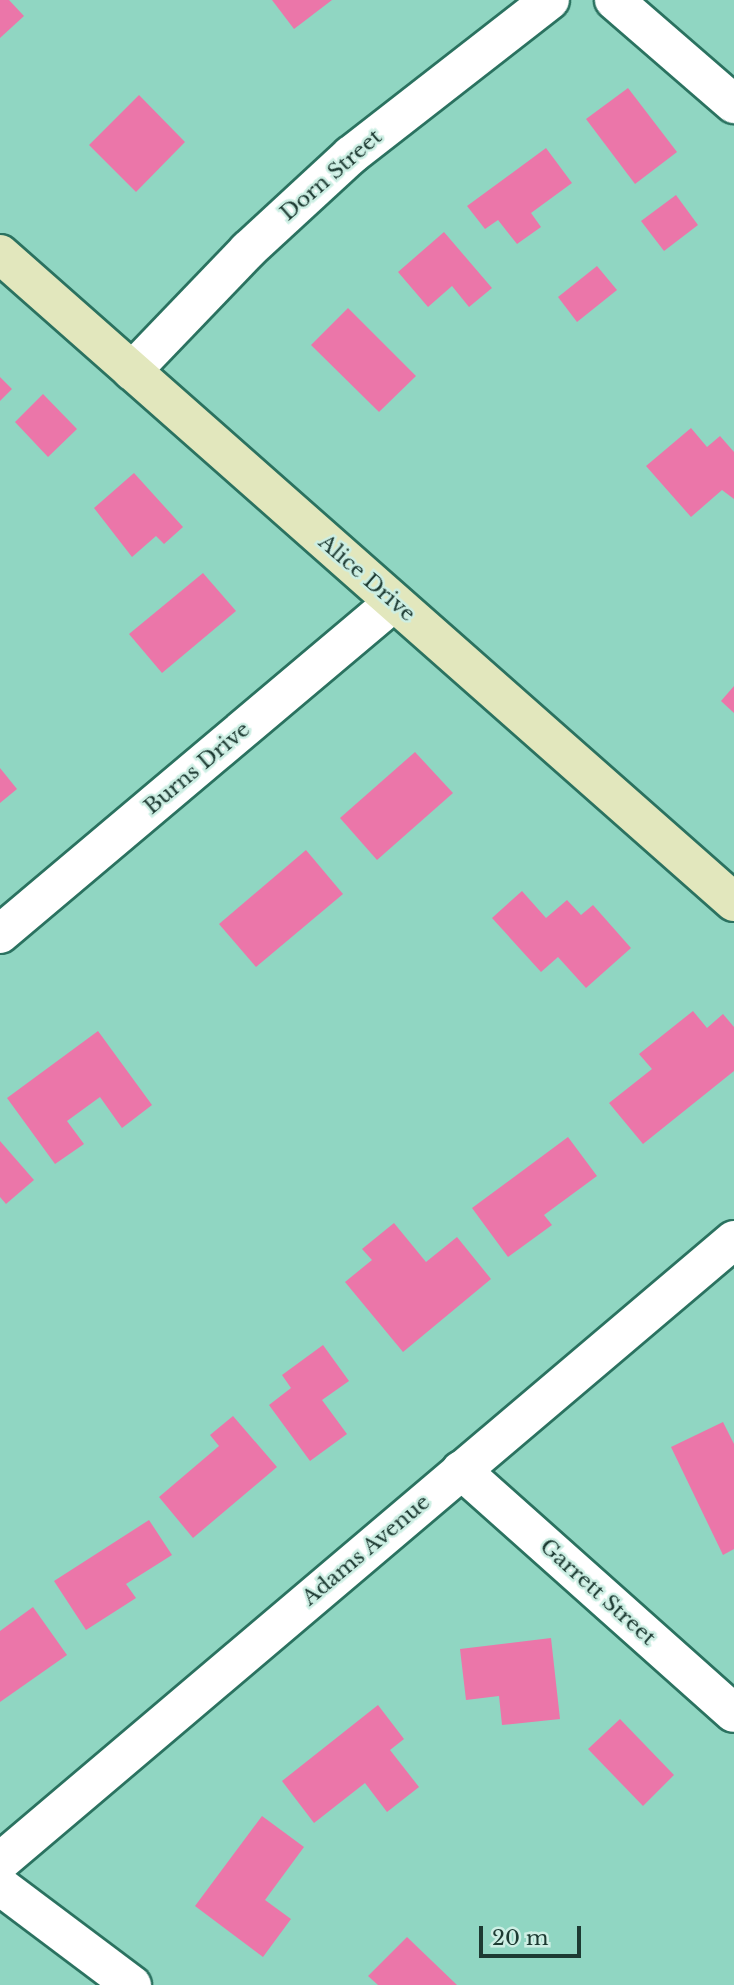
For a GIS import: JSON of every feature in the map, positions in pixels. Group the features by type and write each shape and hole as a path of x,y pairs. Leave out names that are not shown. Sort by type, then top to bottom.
{"main road":[{"name":"Alice Drive","path":"0,254 734,902"}],"street":[{"name":"Dorn Street","path":"132,370 248,250 351,155 550,0"},
{"path":"614,0 734,104"},
{"name":"Burns Drive","path":"0,934 394,602"},
{"name":"Adams Avenue","path":"0,1862 734,1240"},
{"name":"Garrett Street","path":"461,1470 734,1713"},
{"path":"0,1886 132,1985"}],"building":[{"path":"0,0 9,0 24,16 0,38"},
{"path":"272,0 332,0 294,29"},
{"path":"628,88 677,152 635,184 586,119"},
{"path":"139,95 185,142 136,192 89,145"},
{"path":"546,148 572,183 531,213 541,227 517,244 498,220 485,229 467,206"},
{"path":"676,195 698,225 664,251 641,221"},
{"path":"444,232 492,288 469,307 452,286 428,307 398,272"},
{"path":"597,266 617,290 577,322 558,297"},
{"path":"348,308 416,376 379,412 311,345"},
{"path":"0,377 12,389 0,401"},
{"path":"43,394 77,429 48,457 15,422"},
{"path":"691,428 707,447 720,436 734,452 734,499 722,490 691,517 646,466"},
{"path":"134,473 183,527 164,544 156,536 132,557 94,508"},
{"path":"203,573 236,611 162,673 129,634"},
{"path":"734,686 734,713 721,701"},
{"path":"415,752 453,793 377,860 340,818"},
{"path":"0,768 17,789 0,803"},
{"path":"306,850 343,894 256,967 219,924"},
{"path":"522,891 546,918 567,900 581,915 593,905 631,948 586,988 558,957 541,972 492,918"},
{"path":"693,1011 707,1028 723,1014 734,1027 734,1071 643,1144 609,1103 652,1069 639,1054"},
{"path":"98,1031 152,1105 122,1128 100,1097 67,1121 84,1144 55,1164 7,1098"},
{"path":"568,1137 597,1176 544,1215 552,1225 508,1257 472,1208"},
{"path":"0,1141 34,1180 6,1204 0,1197"},
{"path":"394,1223 426,1262 457,1237 491,1279 403,1352 345,1282 372,1260 362,1249"},
{"path":"323,1345 349,1381 322,1400 347,1434 310,1461 269,1405 291,1388 282,1375"},
{"path":"233,1416 277,1467 193,1538 159,1497 219,1446 210,1435"},
{"path":"723,1422 734,1444 734,1549 723,1555 671,1447"},
{"path":"149,1520 172,1555 126,1584 136,1598 86,1630 54,1581"},
{"path":"33,1607 67,1655 0,1702 0,1631"},
{"path":"551,1638 560,1719 502,1725 499,1696 466,1700 460,1649"},
{"path":"378,1705 404,1739 390,1750 419,1787 387,1812 365,1783 314,1823 282,1781"},
{"path":"620,1719 674,1775 643,1806 588,1749"},
{"path":"262,1816 304,1847 265,1900 291,1919 263,1957 195,1906"},
{"path":"407,1937 457,1985 378,1985 368,1976"}]}
